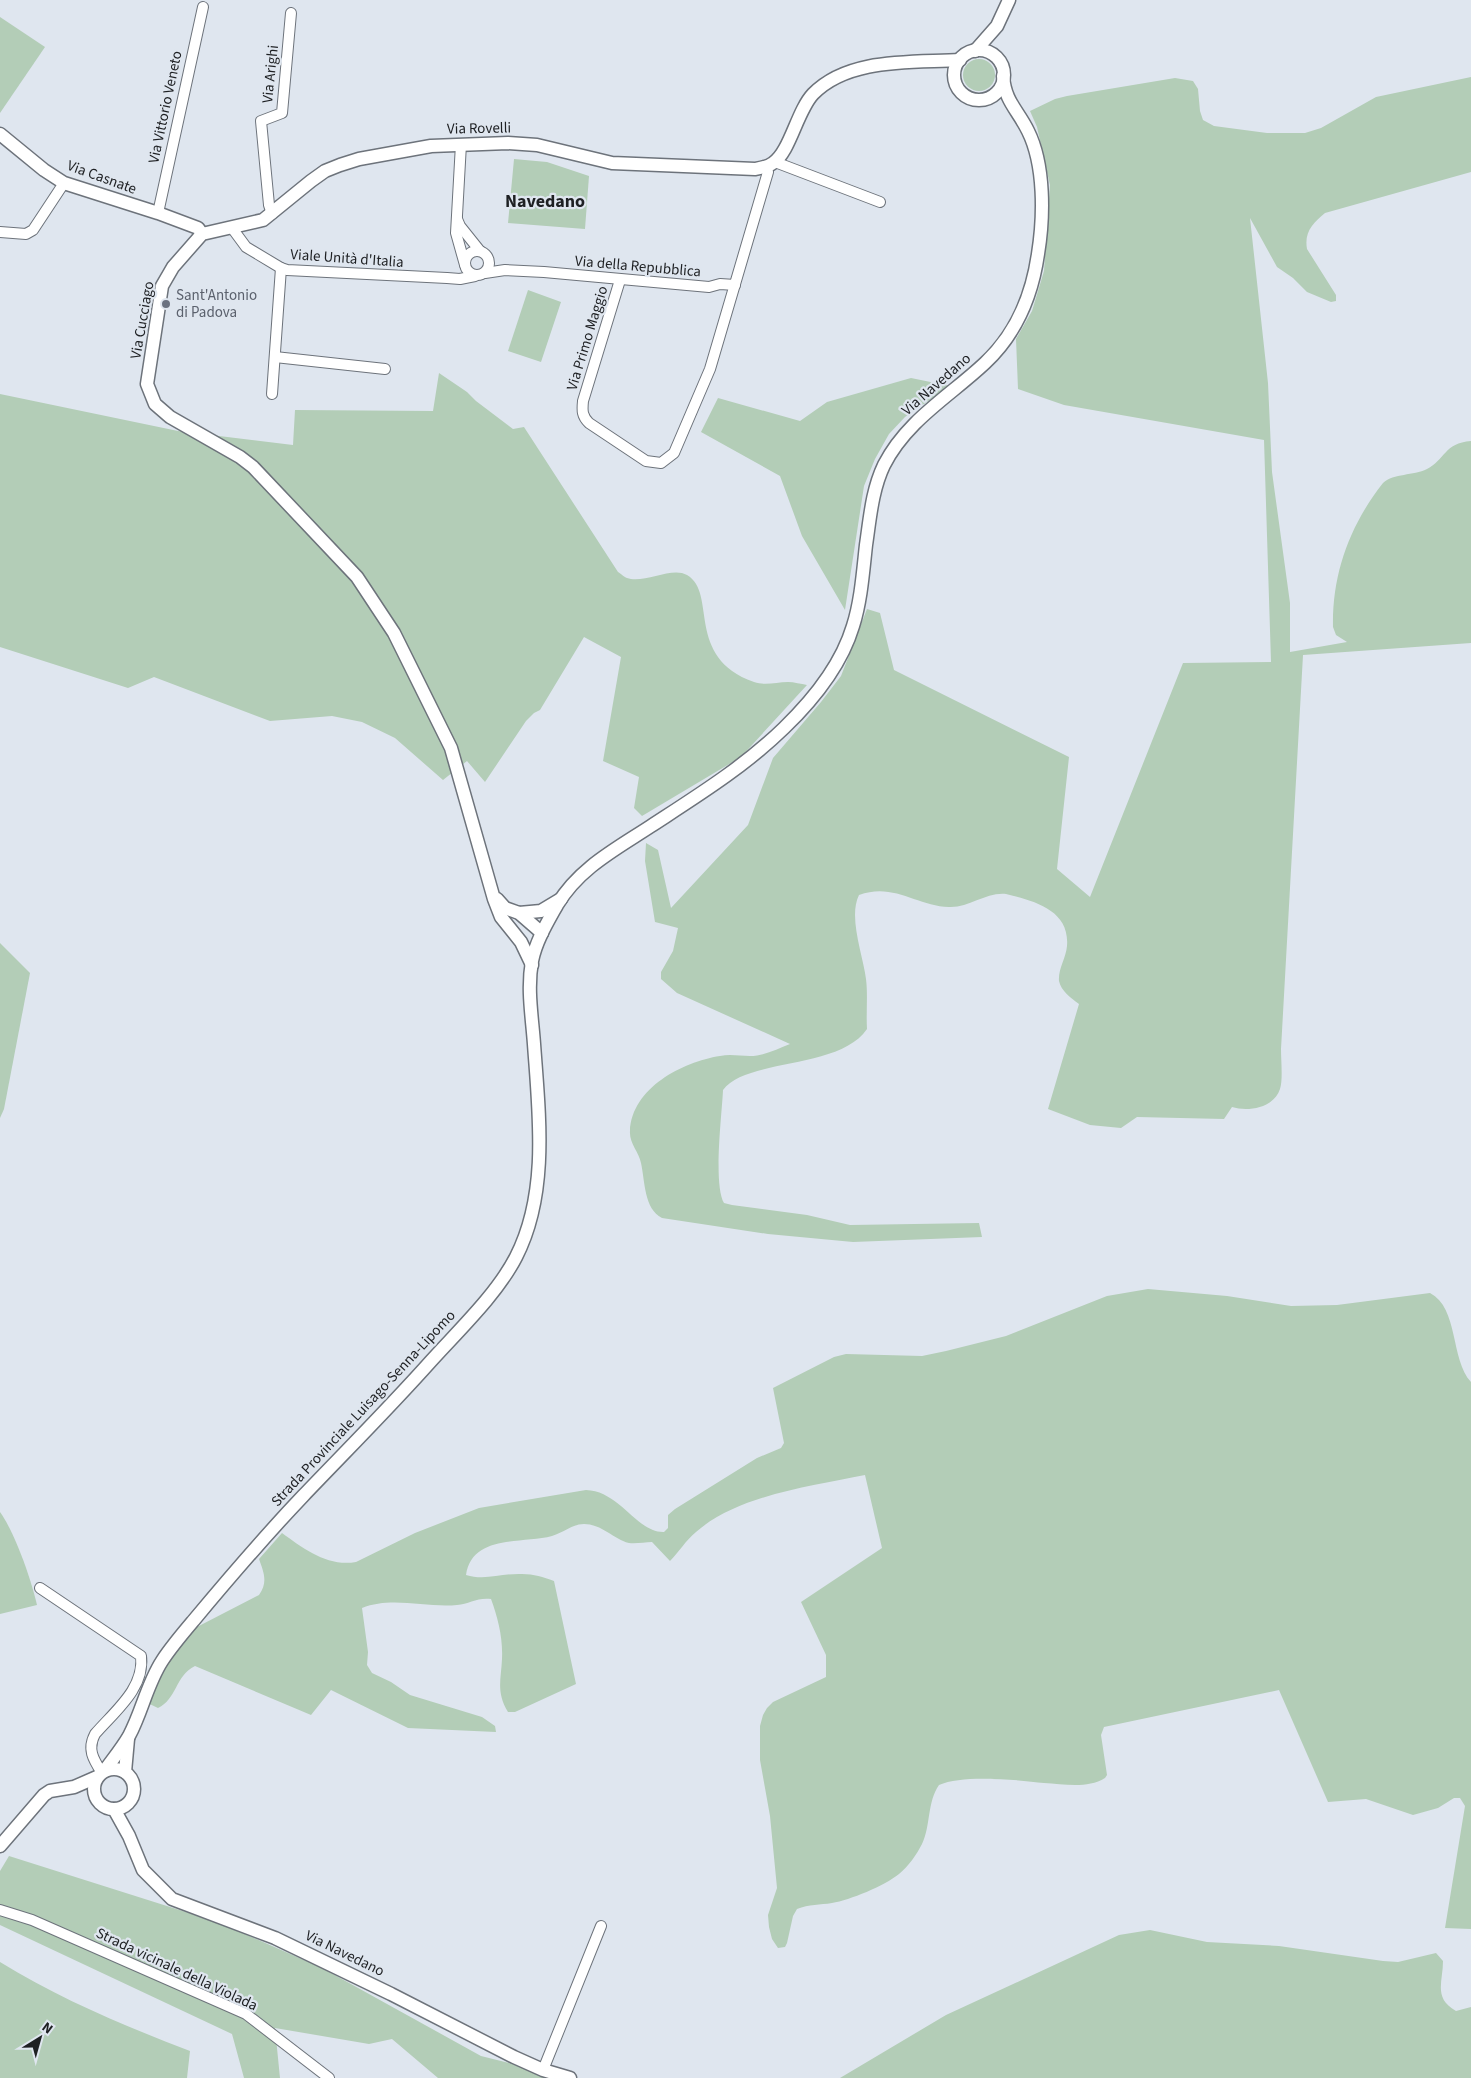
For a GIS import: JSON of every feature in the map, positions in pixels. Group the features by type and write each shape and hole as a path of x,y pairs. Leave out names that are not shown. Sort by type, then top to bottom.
{"street":[{"path":"975,51 997,26 1009,0"},
{"name":"Via Vittorio Veneto","path":"158,213 202,7"},
{"name":"Via Arighi","path":"272,214 269,204 261,121 282,113 291,13"},
{"path":"982,100 997,92 1003,76 995,52 997,26"},
{"path":"999,62 991,54 975,51 966,54 960,60 954,73 957,88 965,96 1000,104 1021,120"},
{"path":"735,285 770,164 782,153 803,108 814,94 828,83 861,68 881,64 960,60"},
{"path":"924,62 938,66 955,82"},
{"name":"Via Navedano","path":"561,899 575,880 595,863 722,779 785,728 816,694 831,673 844,649 855,616 873,494 881,471 892,452 920,417 992,356 1017,324 1026,305 1038,255 1042,224 1041,199 1034,147 1028,130 1008,101 1004,90 1003,76"},
{"name":"Via Casnate","path":"0,134 44,170 64,183 158,213 198,228 202,234"},
{"name":"Via Rovelli","path":"202,234 263,220 311,181 340,165 404,150 461,144 508,143 536,145 612,163 755,169 770,164 880,202"},
{"path":"461,144 456,233 462,260 466,270 480,275 488,270 489,260"},
{"path":"0,232 26,234 33,230 64,183"},
{"path":"457,218 460,226 480,251 488,256 489,260 498,268 505,270"},
{"name":"Viale Unità d'Italia","path":"232,228 246,247 281,268 288,270 447,278 480,275 505,270"},
{"name":"Via Cucciago","path":"202,234 173,267 162,286 147,384 150,395 155,404 170,416 240,457 253,467 343,561 371,596 394,632 451,748 493,892"},
{"path":"465,265 467,256 471,252 480,251"},
{"path":"272,394 281,268"},
{"name":"Via della Repubblica","path":"505,270 708,287 720,284 735,285"},
{"name":"Via Primo Maggio","path":"620,280 583,401 582,412 584,418 646,461 661,463 674,453 710,369 735,285"},
{"path":"276,357 385,369"},
{"path":"493,892 506,908 519,913 542,933"},
{"path":"493,892 501,917 527,953 532,965"},
{"path":"519,913 541,911 561,899"},
{"name":"Strada Provinciale Luisago-Senna-Lipomo","path":"101,1773 128,1737 160,1664 194,1620 300,1499 392,1405 503,1279 518,1254 530,1220 538,1187 536,1071 529,985 532,965 542,933 561,899"},
{"path":"513,933 542,933"},
{"path":"40,1588 141,1656 143,1668 135,1688 95,1734 91,1742 91,1756 101,1773"},
{"name":"Strada Provinciale Luisago-Senna-Lipomo","path":"125,1772 128,1737"},
{"path":"0,1846 44,1795 50,1791 74,1787 113,1768 125,1772 133,1782 134,1788 133,1796 128,1803 122,1808 114,1809 100,1804 95,1797 74,1787"},
{"path":"95,1797 94,1786 101,1773"},
{"name":"Via Navedano","path":"128,1803 129,1836"},
{"name":"Via Navedano","path":"114,1809 129,1836 143,1870 172,1899 276,1938 543,2070 570,2078"},
{"name":"Strada vicinale della Violada","path":"0,1910 32,1920 246,2014 329,2078"},
{"path":"543,2070 601,1926"}],"green space":[{"path":"0,17 45,47 0,113"},
{"path":"979,59 991,63 995,75 991,87 979,91 967,87 963,75 967,63"},
{"path":"1471,77 1471,172 1325,213 1310,228 1306,243 1307,249 1336,295 1336,301 1331,302 1307,292 1293,278 1277,267 1250,218 1268,383 1272,472 1290,603 1290,652 1347,642 1336,635 1333,627 1336,588 1340,569 1352,533 1371,499 1383,483 1398,476 1427,469 1450,448 1462,442 1471,441 1471,643 1303,655 1281,1049 1281,1080 1277,1095 1272,1101 1253,1109 1232,1107 1224,1119 1137,1117 1121,1128 1090,1125 1048,1109 1079,1004 1064,991 1059,981 1067,946 1063,924 1048,909 1028,900 1006,894 991,895 964,905 949,907 937,906 894,893 883,891 871,892 859,895 855,914 857,936 866,979 867,1029 854,1042 836,1051 815,1058 751,1073 735,1080 723,1090 719,1165 721,1194 724,1203 732,1205 807,1215 850,1225 979,1223 982,1237 853,1242 768,1234 662,1218 656,1214 648,1201 640,1159 630,1135 633,1116 649,1090 675,1071 705,1059 724,1055 760,1055 790,1044 677,993 661,979 661,972 673,951 678,928 655,922 645,861 646,843 658,850 671,908 748,825 773,758 841,676 867,609 880,613 894,670 1069,757 1057,869 1090,897 1183,663 1271,662 1264,440 1064,405 1018,389 1016,339 1032,311 1044,271 1050,185 1037,127 1030,111 1055,99 1067,96 1175,78 1193,81 1198,89 1200,111 1203,120 1214,126 1267,133 1305,133 1321,128 1376,97"},
{"path":"514,159 547,162 589,176 585,229 508,223"},
{"path":"528,290 561,302 541,362 508,351"},
{"path":"439,373 467,392 513,429 524,427 618,572 634,579 681,573 687,575 696,584 701,596 710,642 718,657 732,671 758,683 788,682 807,685 741,757 642,816 634,808 639,777 603,761 621,657 584,637 540,710 526,721 485,782 467,761 443,780 395,738 362,722 332,716 270,721 154,677 128,688 0,647 0,394 178,431 293,445 295,410 433,411"},
{"path":"911,378 950,386 905,417 889,434 875,459 864,486 845,610 802,536 780,476 701,432 718,398 800,421 827,402"},
{"path":"0,943 30,973 4,1109 0,1118"},
{"path":"1148,1289 1227,1296 1291,1306 1337,1305 1430,1293 1439,1300 1446,1310 1464,1372 1471,1382 1471,1929 1445,1928 1465,1806 1460,1798 1454,1798 1438,1808 1413,1815 1366,1799 1328,1802 1279,1690 1104,1727 1101,1735 1107,1775 1105,1778 1091,1784 1067,1785 1005,1779 976,1779 939,1785 931,1806 925,1837 906,1868 885,1883 857,1896 828,1904 810,1905 797,1909 793,1916 787,1943 785,1947 778,1948 772,1939 768,1915 777,1888 770,1816 760,1760 760,1726 763,1715 773,1702 826,1677 826,1655 801,1602 882,1548 865,1475 799,1488 733,1509 713,1519 696,1532 670,1561 652,1542 629,1543 596,1526 584,1524 575,1525 552,1536 500,1543 478,1553 470,1562 466,1575 487,1577 526,1574 554,1581 576,1684 515,1712 508,1712 502,1698 500,1686 502,1643 491,1599 482,1599 457,1605 385,1603 362,1608 368,1652 367,1665 372,1673 391,1682 410,1695 482,1717 495,1726 496,1732 408,1728 331,1690 311,1715 195,1666 188,1670 169,1699 158,1708 139,1699 195,1628 259,1595 264,1586 264,1573 259,1559 282,1533 308,1551 326,1559 346,1563 356,1562 415,1533 479,1508 586,1490 598,1492 609,1497 645,1526 654,1531 664,1532 668,1528 668,1515 675,1509 757,1458 781,1448 784,1443 773,1388 834,1357 846,1354 922,1356 946,1351 1006,1336 1107,1296"},
{"path":"0,1512 22,1557 37,1605 0,1614"},
{"path":"9,1856 189,1913 238,1931 322,1968 481,2056 568,2078 438,2078 392,2039 369,2044 275,2028 280,2078 244,2078 232,2034 0,1925 0,1871"},
{"path":"1150,1930 1207,1942 1279,1946 1383,1961 1398,1962 1436,1953 1443,1961 1441,1989 1444,2001 1456,2011 1471,2007 1471,2078 840,2078 946,2015 1119,1935"},
{"path":"0,1962 46,1988 93,2011 190,2051 187,2078 0,2078"}],"place":[{"name":"Sant'Antonio di Padova","path":"166,304"}],"district":[{"name":"Navedano","path":"545,201"}]}
